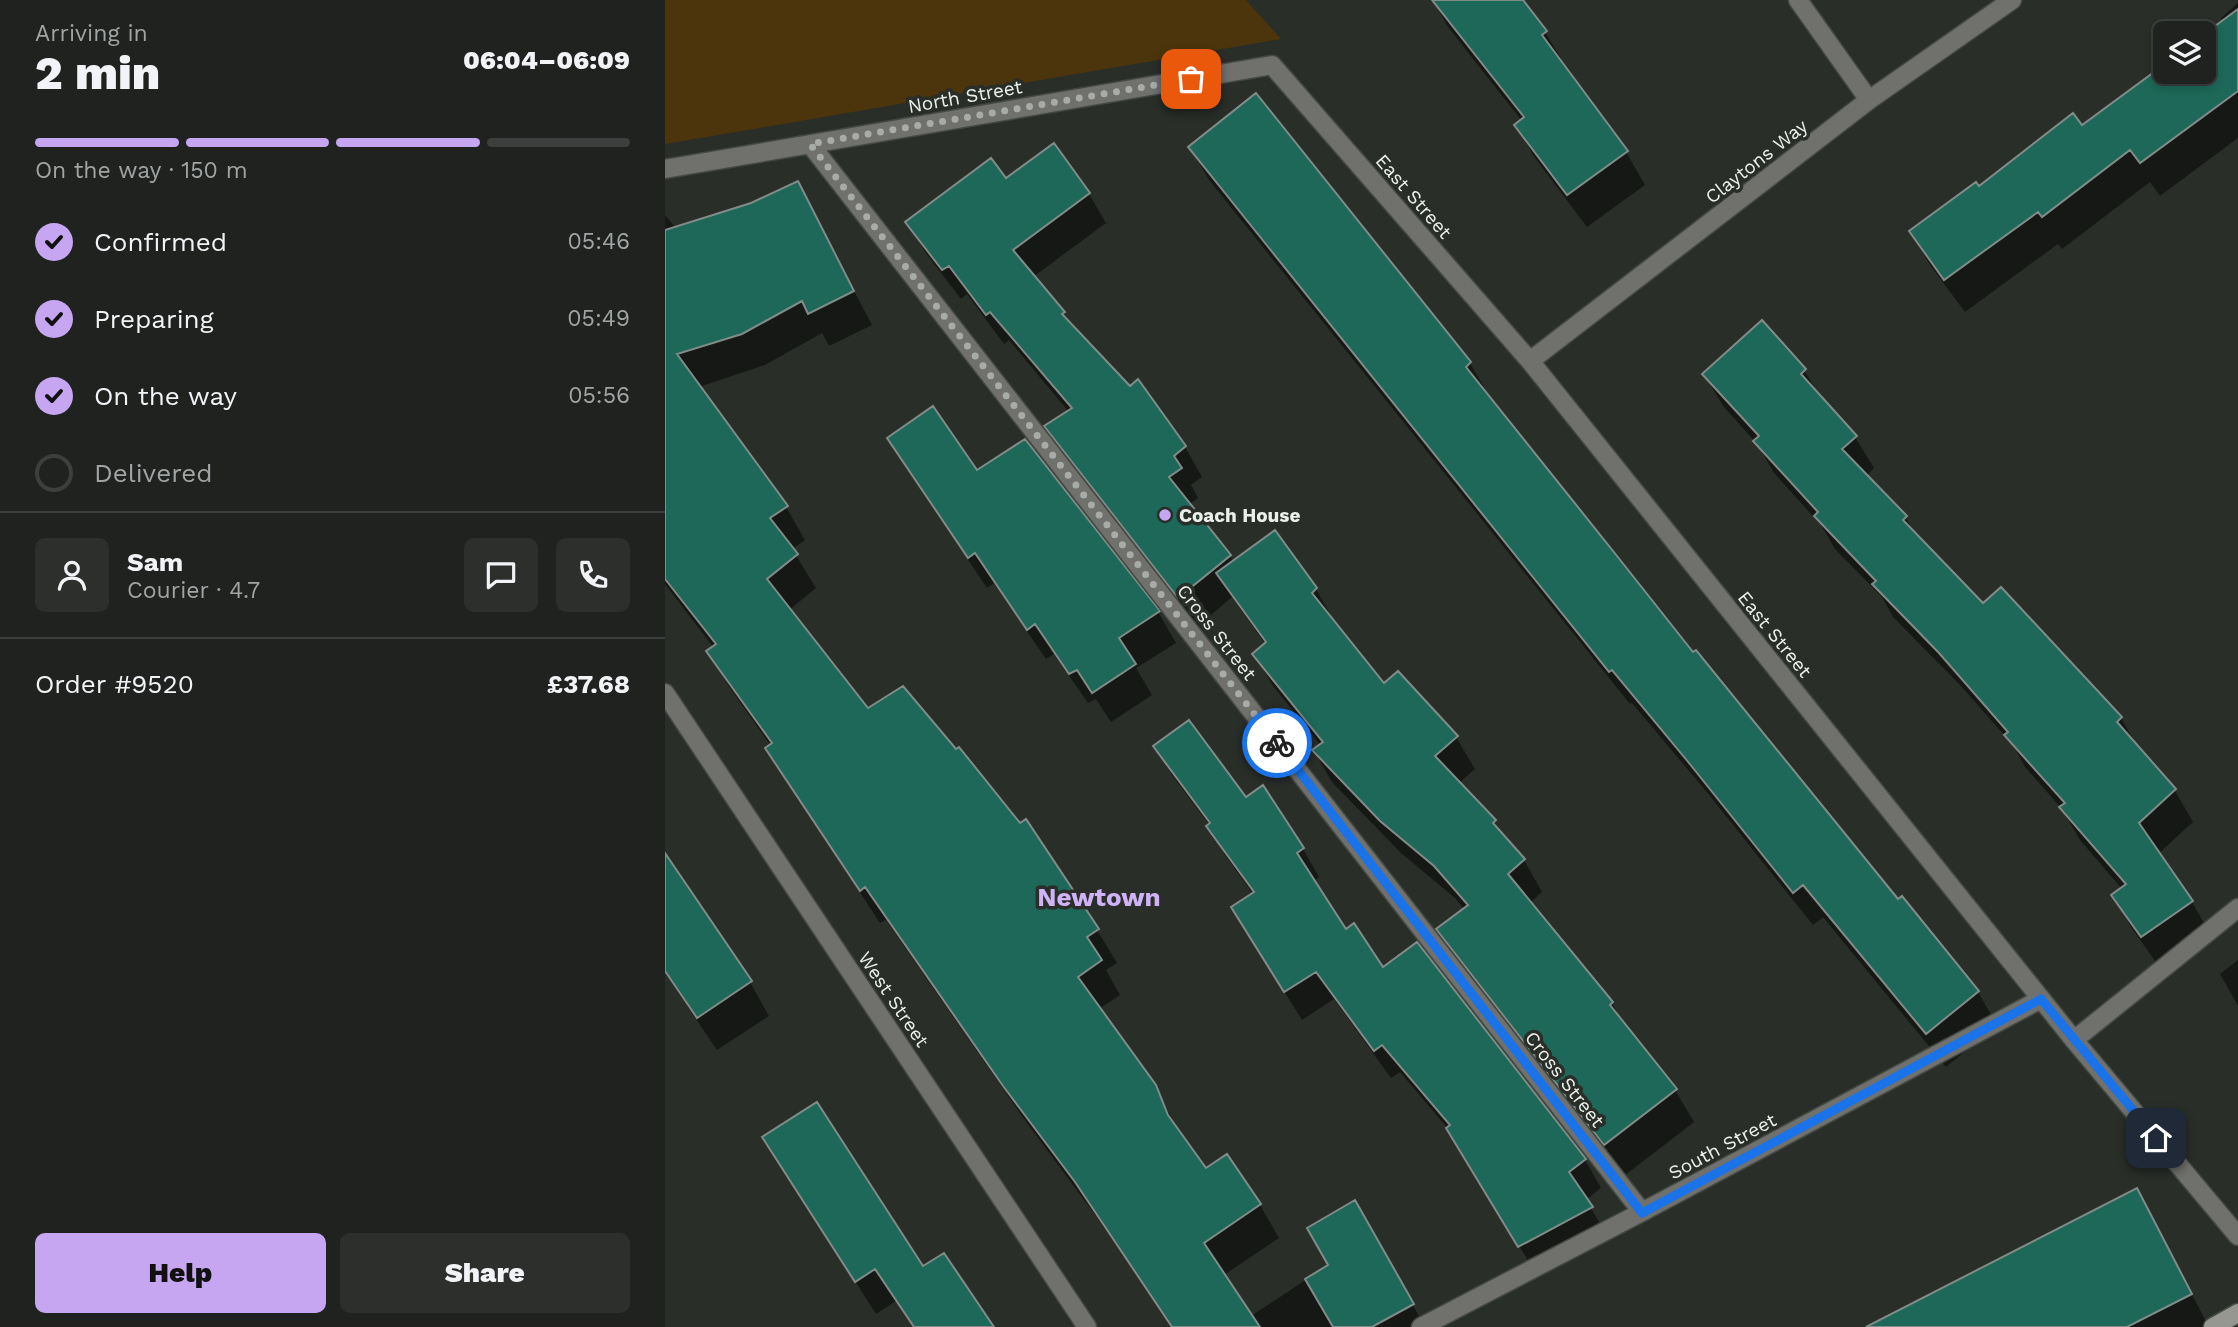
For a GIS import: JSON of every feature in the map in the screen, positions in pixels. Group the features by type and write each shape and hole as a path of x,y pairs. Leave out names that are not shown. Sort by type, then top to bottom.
{"main road":[{"path":"2213,1327 2238,1313"}],"street":[{"path":"1798,0 1869,100"},
{"name":"Claytons Way","path":"1529,361 1869,100 2012,0"},
{"name":"North Street","path":"665,169 1272,65"},
{"name":"East Street","path":"1272,65 1529,361 2074,1040 2238,1236"},
{"name":"Cross Street","path":"810,144 1642,1213"},
{"name":"West Street","path":"665,693 1087,1327"},
{"path":"2074,1040 2238,908"},
{"name":"South Street","path":"1420,1327 1642,1213 2041,999"}],"shaded area":[{"path":"665,0 1246,0 1281,39 665,144"}],"building":[{"path":"1432,0 1523,0 1547,31 1542,35 1628,151 1567,195 1514,125 1524,117"},
{"path":"2238,9 2238,91 2140,163 2130,150 2042,217 2038,212 1944,280 1909,231 1976,182 1979,186 2073,113 2082,125 2153,73 2153,84 2216,84 2216,25"},
{"path":"1256,93 1471,362 1466,367 1693,652 1696,650 1898,899 1902,896 1979,991 1926,1034 1803,885 1793,893 1612,670 1609,672 1188,147"},
{"path":"1054,143 1090,193 1013,250 1065,312 1062,314 1130,386 1138,379 1186,446 1174,456 1182,468 1169,477 1231,555 1178,598 1044,426 1072,408 990,312 986,315 949,266 942,270 905,222 991,158 1006,178"},
{"path":"798,181 854,291 808,314 802,301 742,334 677,354 788,506 770,518 798,554 767,579 868,708 903,686 956,749 959,747 1020,823 1026,819 1099,929 1087,937 1102,960 1078,977 1156,1085 1168,1115 1206,1168 1227,1154 1261,1204 1204,1243 1260,1327 1172,1327 1075,1182 1003,1086 865,887 860,891 765,748 772,743 706,651 716,644 665,579 665,230 751,203"},
{"path":"1762,320 1806,369 1801,374 1857,436 1842,449 1907,516 1903,520 1983,603 2001,587 2122,717 2117,722 2176,789 2139,823 2193,901 2141,937 2111,895 2126,884 2059,807 2065,803 2004,735 2008,732 1939,653 1872,584 1876,581 1814,516 1818,512 1753,441 1759,436 1702,374"},
{"path":"933,406 977,470 1025,439 1160,611 1119,638 1136,664 1092,693 1077,670 1069,674 1035,624 1027,630 975,553 968,558 887,438"},
{"path":"1275,530 1317,588 1312,593 1384,683 1398,671 1458,736 1435,756 1496,820 1493,823 1525,859 1508,874 1613,1002 1610,1005 1677,1089 1604,1145 1436,929 1468,905 1434,866 1380,821 1312,750 1323,742 1252,654 1266,642 1216,573"},
{"path":"1189,720 1246,797 1263,785 1304,848 1297,853 1346,929 1354,923 1383,967 1417,942 1586,1159 1569,1172 1593,1207 1518,1247 1446,1128 1450,1125 1382,1045 1374,1051 1316,972 1284,992 1231,907 1254,892 1206,826 1210,823 1153,746"},
{"path":"665,853 752,981 697,1018 665,971"},
{"path":"817,1102 923,1266 944,1253 994,1327 914,1327 875,1269 855,1282 762,1137"},
{"path":"2137,1188 2192,1294 2127,1327 1866,1327"},
{"path":"1355,1200 1414,1304 1372,1327 1333,1327 1305,1279 1328,1265 1307,1228"}],"way so far":[{"path":"1191,79 810,144 1277,743"}],"place":[{"name":"Coach House","path":"1165,515"}],"district":[{"name":"Newtown","path":"1099,897"}],"route":[{"path":"1277,743 1642,1213 2041,999 2156,1138"}]}
